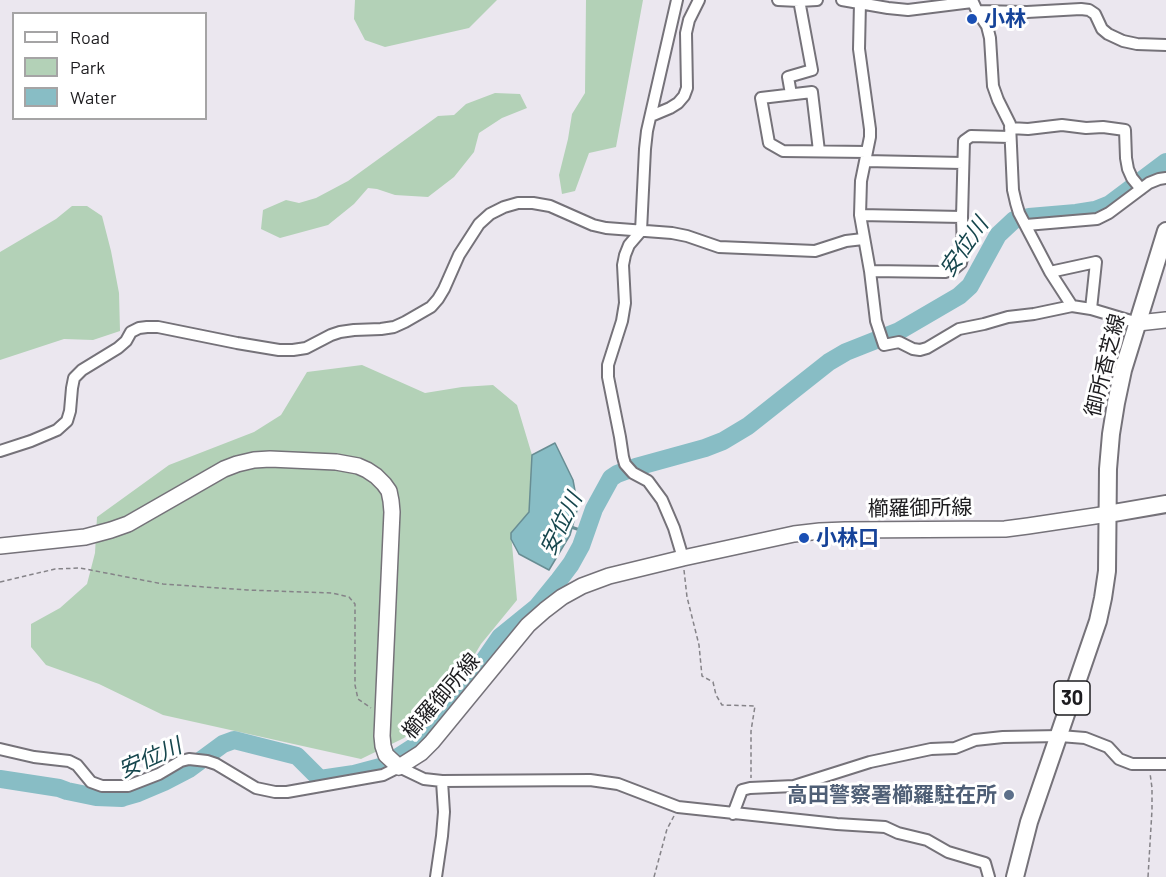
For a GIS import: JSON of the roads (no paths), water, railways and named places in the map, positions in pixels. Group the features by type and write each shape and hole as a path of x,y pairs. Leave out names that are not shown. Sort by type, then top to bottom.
{"main road":[{"name":"御所香芝線","path":"1015,877 1029,822 1098,621 1107,571 1108,469 1111,434 1123,370 1166,231"},
{"path":"1138,323 1166,320"},
{"name":"櫛羅御所線","path":"0,546 85,537 111,530 128,524 224,469 254,460 336,462 358,466 376,476 384,484 389,491 391,501 382,736 383,746 393,761 421,753 432,742 528,625 562,597 582,586 609,576 794,534 820,531 1005,529 1108,514"},
{"path":"1108,514 1166,504"}],"street":[{"path":"677,0 645,148 641,231 629,245 625,255 623,265 625,303 622,321 608,365 609,386 622,457 633,473 648,481 662,500 683,558"},
{"path":"651,116 678,103 684,96 687,87 686,33 689,20 699,0"},
{"path":"778,0 817,0"},
{"path":"842,0 908,10 974,4 1049,6 1089,10 1095,14 1107,34 1137,44 1166,45"},
{"path":"791,94 788,77 812,70 799,1"},
{"path":"860,2 859,49 870,129 861,181 860,215 876,321 885,345 899,342 920,350 959,329 1008,316 1034,314 1072,306 1091,309 1138,323"},
{"path":"974,4 987,26 993,86 1010,124 1014,190 1019,213 1059,288 1072,306"},
{"path":"819,151 812,92 761,98 769,143 783,151 819,151 866,157 963,163"},
{"path":"870,271 945,272 961,263 964,141 971,136 1062,125 1125,130 1128,169 1137,185"},
{"path":"1026,225 1097,219 1109,213 1137,185 1166,178"},
{"path":"0,451 57,430 67,421 74,378 82,370 118,348 131,332 139,328 158,327 223,341 293,350 306,348 331,334 394,327 405,322 431,307 438,299 459,255 479,224 490,214 518,203 550,206 593,225 606,228 672,233 719,248 815,251 846,241 863,239"},
{"path":"860,215 962,217"},
{"path":"1050,272 1096,262 1091,309"},
{"path":"734,814 742,790 794,786 870,762 931,750 955,748 975,740 1003,737 1085,738 1108,747 1119,759 1132,764 1166,764"},
{"path":"0,749 34,757 69,761 76,765 91,782 102,786 128,786 159,774 181,761 202,760 224,769 256,788 275,792 287,792 383,775 393,761 424,779 442,781 591,780 618,784 678,807 885,827 898,833 927,840 948,852 985,863 989,877"},
{"path":"436,877 444,812 442,781"}],"water":[{"path":"555,443 573,480 578,507 570,535 549,570 519,554 511,539 511,533 529,512 532,455"}],"waterway":[{"name":"安位川","path":"0,779 59,788 96,797 122,798 164,782 189,769 223,744 234,740 297,756 320,779 354,774 384,766 429,737 500,637 537,607 559,580 581,546 594,509 611,478 636,467 723,441 748,426 829,362 846,352 899,331 959,296 970,286 998,235 1014,220 1095,210 1110,204 1166,162"},
{"path":"571,527 586,532"}],"place":[{"name":"小林","path":"972,19"},
{"name":"小林口","path":"804,538"},
{"name":"高田警察署櫛羅駐在所","path":"1009,795"}]}
